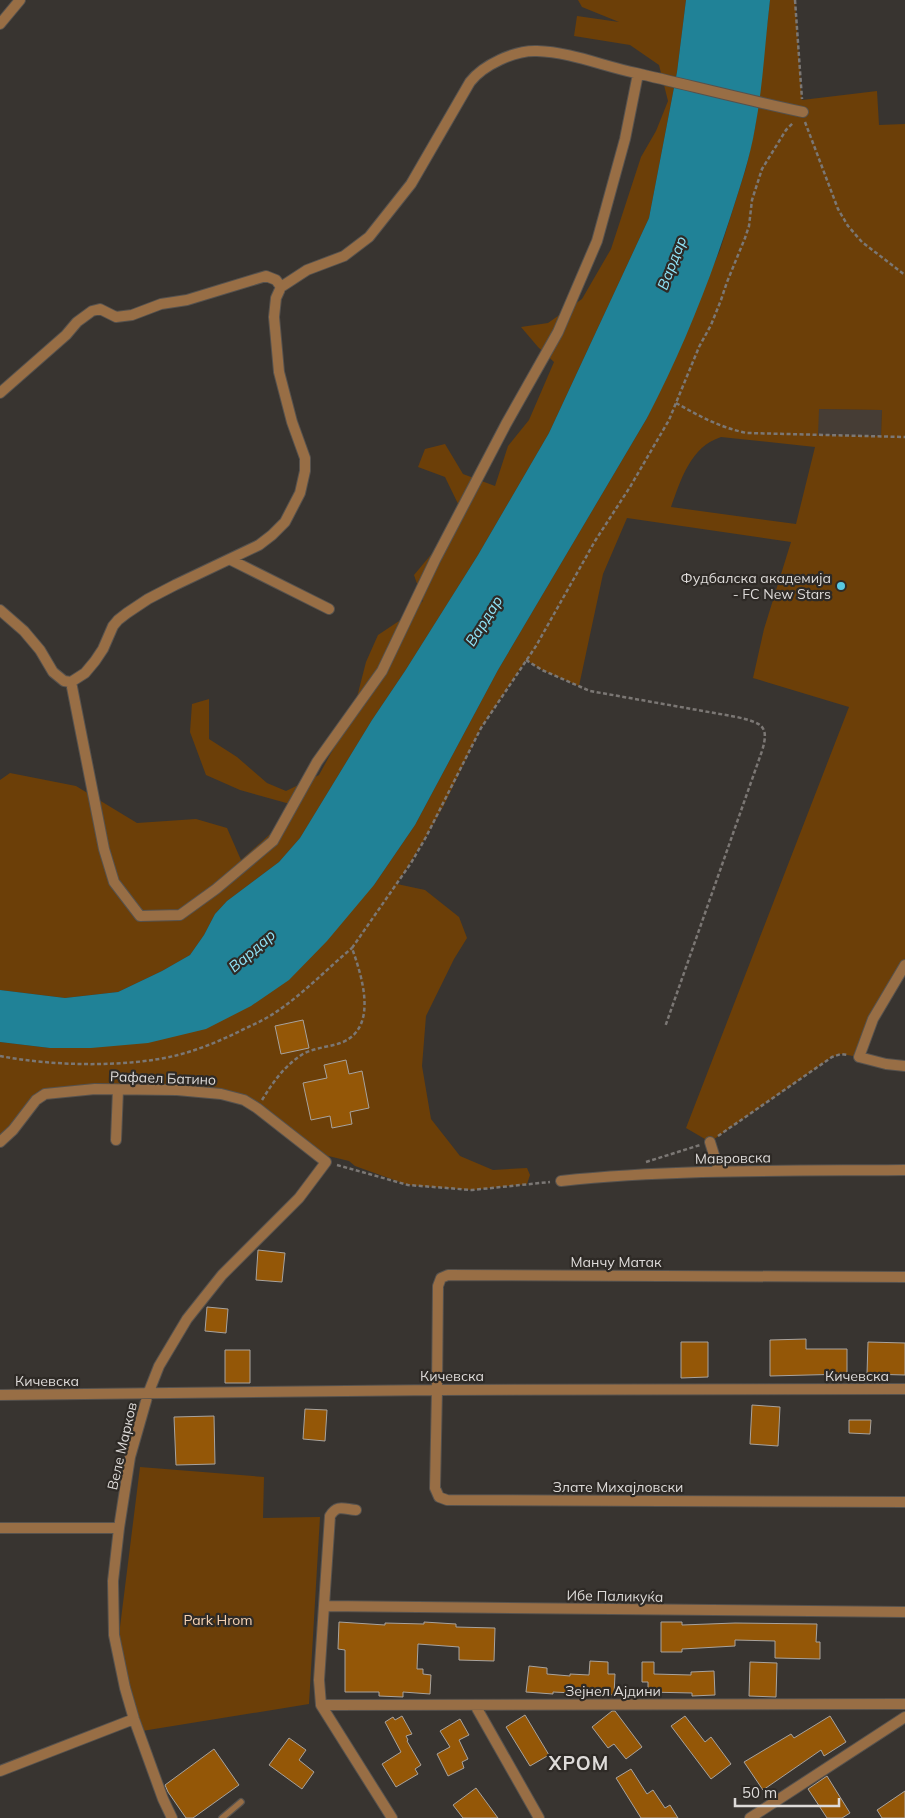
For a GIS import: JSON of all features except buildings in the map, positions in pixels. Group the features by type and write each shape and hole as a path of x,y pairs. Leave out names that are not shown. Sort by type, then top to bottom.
{"street":[{"path":"0,24 20,0"},
{"path":"71,682 85,673 95,661 118,620 148,599 259,545 285,522 300,493 305,471 305,458 292,422 279,372 274,317 276,298 281,287 289,280 307,270 344,256 368,237 411,184 476,74 521,52 537,51 575,57 638,74 803,112"},
{"path":"71,682 104,849 114,882 140,916 180,914 216,889 272,841 317,762 382,671 436,560 506,424 558,332 570,305 597,241 625,139 638,74"},
{"path":"0,392 66,335 77,322 92,311 100,309 116,317 132,314 161,304 187,300 266,276 276,280 281,287"},
{"path":"231,560 329,609"},
{"path":"0,610 40,650 58,677 71,682"},
{"path":"905,965 873,1020 859,1058 905,1066"},
{"name":"Рафаел Батино","path":"0,1142 13,1130 40,1096 54,1092 95,1089 178,1090 222,1094 244,1100 326,1162"},
{"path":"116,1140 118,1090"},
{"path":"710,1142 719,1171"},
{"name":"Веле Марков","path":"172,1818 134,1719 125,1688 114,1635 113,1581 130,1457 148,1394 159,1366 187,1320 222,1275 298,1198 326,1162"},
{"name":"Мавровска","path":"561,1182 618,1175 719,1171 905,1170"},
{"name":"Манчу Матак","path":"437,1390 438,1286 441,1278 448,1275 905,1277"},
{"name":"Кичевска","path":"0,1395 437,1390 905,1389"},
{"name":"Злате Михајловски","path":"437,1390 434,1488 439,1497 447,1500 905,1502"},
{"path":"356,1510 338,1508 330,1516 319,1680 321,1705 392,1818"},
{"path":"0,1528 119,1528"},
{"name":"Ибе Паликуќа","path":"325,1606 905,1612"},
{"name":"Зејнел Ајдини","path":"321,1705 905,1704"},
{"path":"474,1705 539,1818"},
{"path":"750,1818 905,1717"},
{"path":"0,1770 134,1719"}],"lane":[{"path":"222,1818 241,1802"}],"path":[{"path":"795,0 803,112 806,128 838,209 848,226 862,242 905,275"},
{"path":"0,1056 53,1063 94,1064 140,1061 176,1055 202,1048 248,1027 279,1010 352,948 416,854 444,805 481,728 526,660 668,420 699,347 711,325 726,282 745,238 749,226 754,193 762,170 786,130 803,112"},
{"path":"676,403 719,425 747,433 905,437"},
{"path":"526,660 542,670 590,691 749,720 762,727 766,732 762,752 665,1027"},
{"path":"257,1108 272,1085 295,1060 314,1050 344,1042 350,1038 359,1026 364,1013 365,998 361,976 352,948"},
{"path":"646,1162 710,1142 832,1057 841,1054 859,1058"},
{"path":"326,1162 408,1185 472,1190 544,1182 561,1182"}],"shaded area":[{"path":"818,409 882,410 881,436 818,435"}],"green space":[{"path":"578,0 686,0 677,72 649,218 549,433 478,555 372,720 300,838 279,862 227,901 215,914 204,935 190,955 118,992 65,998 0,990 0,780 10,773 76,786 137,823 196,819 227,828 241,860 278,827 290,804 240,790 206,775 190,732 192,704 209,699 209,739 237,757 267,783 286,791 319,775 342,733 357,697 366,662 378,635 423,601 414,575 449,533 461,510 445,477 418,467 425,449 445,444 463,474 495,486 508,446 529,420 554,362 521,327 548,323 582,299 611,249 641,157 656,131 668,101 659,65 630,45 574,36 577,16 619,22 582,7"},
{"path":"770,0 795,0 802,100 877,91 879,125 905,124 905,965 859,1057 841,1054 832,1057 710,1142 686,1128 849,707 753,678 764,629 791,542 627,518 603,574 579,686 542,670 526,660 481,728 444,805 397,884 425,890 459,917 467,938 454,959 426,1016 422,1066 431,1119 460,1156 493,1170 527,1168 530,1175 527,1184 472,1190 408,1185 355,1166 349,1161 316,1153 257,1108 203,1092 45,1094 0,1142 0,1042 50,1048 91,1048 374,885 415,825 498,670 647,418 720,250 746,168 755,128","holes":["819,409 882,410 881,436 818,435","721,437 815,447 796,524 671,507 688,466 694,456 710,442","303,1021 309,1048 281,1054 275,1027","346,1060 349,1074 362,1071 369,1108 350,1112 352,1124 333,1128 330,1116 311,1120 304,1083 327,1078 325,1065"]},
{"name":"Park Hrom","path":"140,1467 264,1477 263,1518 320,1517 309,1704 142,1731 117,1651"}],"water":[{"name":"Вардар","path":"686,0 770,0 758,112 748,161 731,215 693,319 647,418 498,670 415,825 374,885 327,941 289,980 251,1006 206,1029 148,1043 91,1048 50,1048 0,1042 0,990 65,998 118,992 162,971 190,955 204,935 215,914 227,901 279,862 300,838 372,720 478,555 549,433 649,218 677,72"}],"place":[{"name":"Фудбалска академија - FC New Stars","path":"841,586"}],"district":[{"name":"ХРОМ","path":"579,1763"}]}
